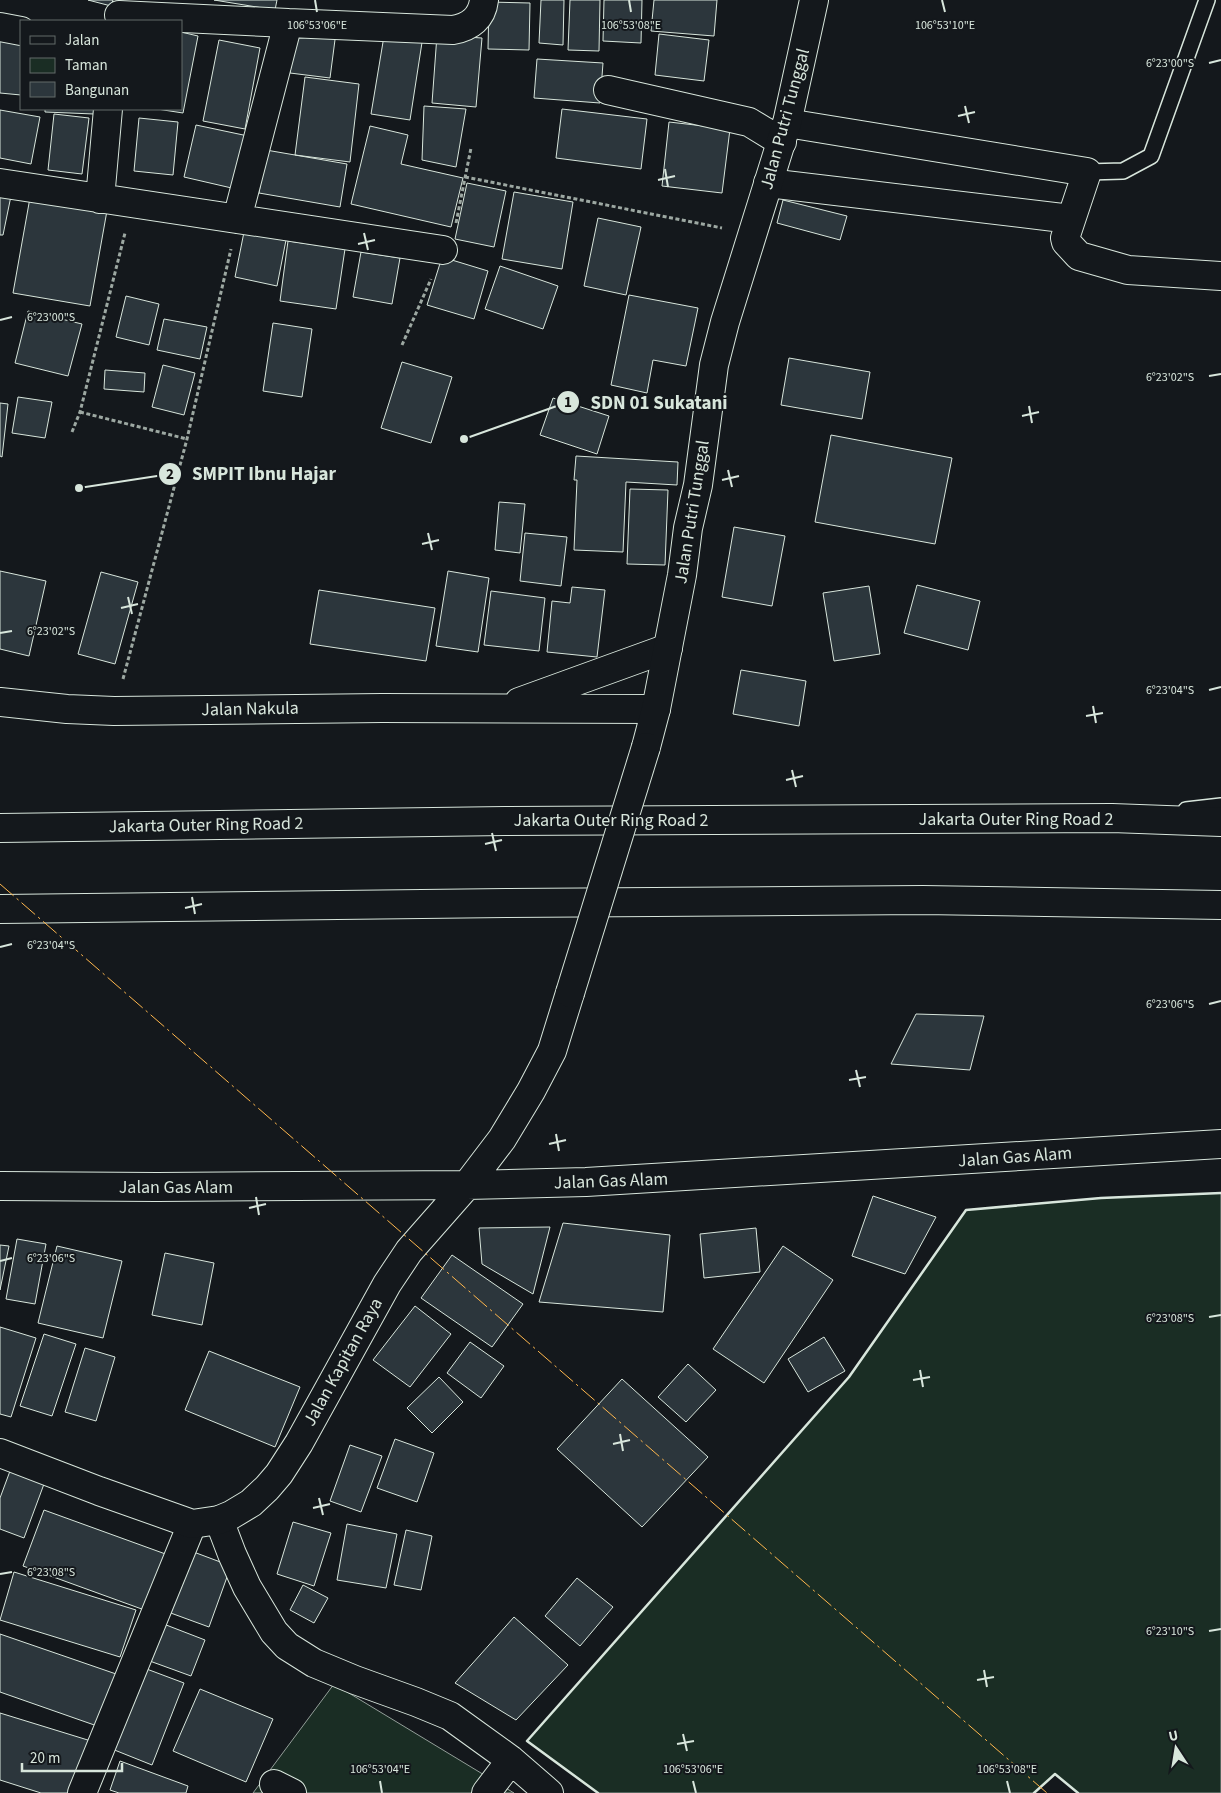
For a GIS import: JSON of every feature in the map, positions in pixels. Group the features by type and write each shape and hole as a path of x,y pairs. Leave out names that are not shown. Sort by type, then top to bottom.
{"main road":[{"path":"119,12 288,23 453,30 470,25 483,10 484,0"},
{"name":"Jalan Putri Tunggal","path":"570,993 646,747 656,708 682,575 688,528 698,485 714,365 725,322 784,133 814,0"},
{"path":"237,219 288,23"},
{"path":"0,28 20,31"},
{"path":"608,90 749,122 784,133 1087,172 1066,232 1066,242 1079,256 1128,270 1221,276"},
{"path":"100,199 108,110"},
{"path":"0,183 443,250"},
{"path":"768,183 1071,219"},
{"name":"Jalan Nakula","path":"501,708 668,648"},
{"name":"Jalan Nakula","path":"0,702 67,709 114,711 382,708 656,708"},
{"name":"Jakarta Outer Ring Road 2","path":"0,828 505,821 1112,818 1221,822"},
{"path":"0,909 506,902 903,900 1221,905"},
{"name":"Jalan Kapitan Raya","path":"0,1453 192,1524 219,1520 251,1503 279,1474 299,1443 392,1275 424,1232 467,1185 502,1139 531,1091 552,1051 570,993"},
{"name":"Jalan Gas Alam","path":"0,1186 467,1185 586,1182 685,1178 1221,1144"},
{"path":"219,1520 247,1587 274,1632 287,1646 314,1662 355,1680 450,1716 510,1760 549,1793"},
{"path":"82,1793 192,1524"},
{"path":"486,1793 510,1760"}],"lane":[{"path":"1087,172 1123,171 1151,156 1207,0"},
{"path":"1112,818 1221,806"}],"path":[{"path":"465,177 752,234"},
{"path":"72,432 80,412 133,203"},
{"path":"114,711 187,439 237,219"},
{"path":"80,412 187,439"}],"green space":[{"path":"1221,1193 1221,1793 1078,1793 1055,1774 1034,1793 598,1793 527,1741 849,1377 966,1210 1101,1198"},
{"path":"334,1684 514,1793 253,1793"}],"building":[{"path":"88,0 113,0 111,6"},
{"path":"214,0 277,0 275,10"},
{"path":"541,0 564,0 563,45 539,43"},
{"path":"570,0 600,0 599,51 568,50"},
{"path":"604,0 642,0 641,43 603,41"},
{"path":"654,0 717,0 714,36 651,31"},
{"path":"489,2 530,3 529,50 488,49"},
{"path":"296,27 336,32 330,78 290,73"},
{"path":"385,30 423,36 410,120 371,114"},
{"path":"182,32 198,36 183,113 164,110 182,110"},
{"path":"659,34 709,40 704,81 655,75"},
{"path":"437,35 482,38 476,107 432,103"},
{"path":"0,36 20,38 20,95 0,93"},
{"path":"219,40 260,48 245,129 203,121"},
{"path":"537,59 603,63 600,103 534,98"},
{"path":"305,77 359,84 350,162 295,155"},
{"path":"424,106 466,109 456,167 422,160"},
{"path":"562,109 647,119 641,169 556,158"},
{"path":"0,110 40,117 31,164 0,158"},
{"path":"45,110 94,110 94,114 45,112"},
{"path":"54,114 89,118 82,174 48,170"},
{"path":"139,118 178,122 173,175 134,171"},
{"path":"669,122 730,129 722,193 662,186"},
{"path":"196,125 248,136 236,189 184,177"},
{"path":"370,126 408,135 401,164 463,178 451,227 351,204"},
{"path":"266,150 347,164 340,207 259,193"},
{"path":"467,183 506,191 494,247 455,239"},
{"path":"0,189 12,191 3,235 0,235"},
{"path":"31,192 108,205 90,306 13,293"},
{"path":"514,192 573,202 562,269 502,259"},
{"path":"783,200 847,216 840,240 777,223"},
{"path":"598,218 641,227 626,295 584,286"},
{"path":"245,227 287,235 277,286 235,277"},
{"path":"288,241 345,249 336,309 280,301"},
{"path":"361,252 400,258 392,304 353,297"},
{"path":"442,257 488,271 474,319 427,305"},
{"path":"500,266 558,286 543,329 485,309"},
{"path":"629,295 698,308 686,366 653,360 647,393 611,385"},
{"path":"126,296 159,304 149,345 116,337"},
{"path":"28,311 82,324 68,376 15,363"},
{"path":"164,319 207,327 200,359 157,350"},
{"path":"273,323 312,329 302,397 263,391"},
{"path":"789,358 870,372 862,419 781,405"},
{"path":"402,362 452,377 431,443 381,428"},
{"path":"163,365 195,373 184,415 152,407"},
{"path":"105,370 145,373 144,392 104,389"},
{"path":"18,397 52,402 45,438 12,433"},
{"path":"553,398 609,416 597,454 540,435"},
{"path":"0,403 8,404 2,457 0,456"},
{"path":"831,435 952,458 935,544 815,522"},
{"path":"576,456 678,462 677,485 626,482 623,552 574,550 577,480 574,480"},
{"path":"630,489 668,490 665,565 627,564"},
{"path":"499,502 525,504 520,553 495,550"},
{"path":"734,527 785,536 772,606 722,597"},
{"path":"525,533 567,537 561,586 520,581"},
{"path":"0,571 46,581 29,656 0,649"},
{"path":"448,571 489,578 478,652 436,646"},
{"path":"101,572 138,582 115,664 78,654"},
{"path":"917,585 980,601 968,650 904,633"},
{"path":"869,586 880,654 834,661 823,593"},
{"path":"572,587 605,590 597,657 547,652 552,601 570,603"},
{"path":"319,590 435,608 426,661 310,644"},
{"path":"491,591 545,598 539,651 484,645"},
{"path":"741,670 806,681 799,726 733,714"},
{"path":"916,1014 984,1016 970,1070 891,1064"},
{"path":"873,1196 936,1217 905,1274 852,1256"},
{"path":"563,1223 670,1235 663,1312 539,1302"},
{"path":"550,1227 533,1294 482,1264 479,1228"},
{"path":"756,1228 760,1272 704,1278 700,1234"},
{"path":"17,1239 46,1244 35,1304 6,1299"},
{"path":"0,1245 9,1246 0,1290"},
{"path":"57,1246 122,1261 103,1338 38,1323"},
{"path":"783,1246 833,1280 764,1383 713,1349"},
{"path":"165,1253 214,1263 202,1325 152,1315"},
{"path":"452,1255 523,1304 492,1347 421,1298"},
{"path":"415,1306 451,1334 410,1387 373,1360"},
{"path":"0,1327 36,1338 11,1417 0,1414"},
{"path":"44,1334 76,1344 52,1416 20,1406"},
{"path":"824,1337 845,1371 808,1392 788,1359"},
{"path":"470,1342 504,1366 481,1398 447,1373"},
{"path":"85,1348 115,1357 96,1421 65,1412"},
{"path":"209,1351 300,1387 275,1447 185,1410"},
{"path":"688,1364 716,1390 686,1422 658,1397"},
{"path":"439,1377 463,1402 432,1433 407,1408"},
{"path":"622,1379 708,1457 642,1527 557,1449"},
{"path":"395,1439 434,1453 417,1502 377,1488"},
{"path":"350,1445 382,1456 361,1512 330,1501"},
{"path":"10,1471 44,1484 24,1538 0,1529 0,1498"},
{"path":"44,1510 171,1556 150,1612 23,1566"},
{"path":"293,1522 331,1533 314,1586 277,1574"},
{"path":"347,1524 397,1534 386,1588 337,1580"},
{"path":"406,1530 432,1536 421,1590 394,1585"},
{"path":"191,1551 231,1566 209,1627 168,1612"},
{"path":"14,1572 136,1610 120,1657 0,1620"},
{"path":"577,1578 613,1607 580,1646 545,1616"},
{"path":"303,1585 328,1598 314,1623 290,1610"},
{"path":"514,1617 568,1665 516,1720 455,1683"},
{"path":"161,1623 205,1640 191,1676 147,1660"},
{"path":"0,1634 119,1675 100,1727 0,1692"},
{"path":"144,1668 184,1683 152,1765 112,1749"},
{"path":"200,1689 273,1719 246,1782 173,1751"},
{"path":"0,1713 91,1741 74,1793 41,1793 0,1780"},
{"path":"120,1761 188,1786 186,1793 119,1793 110,1790"}],"wall":[{"path":"598,1793 527,1741 849,1377 966,1210 1101,1198 1221,1193"},
{"path":"1034,1793 1055,1774 1078,1793"}],"power":[{"path":"0,884 1047,1793"}],"place":[{"name":"SDN 01 Sukatani","path":"464,439"},
{"name":"SMPIT Ibnu Hajar","path":"79,488"}]}
